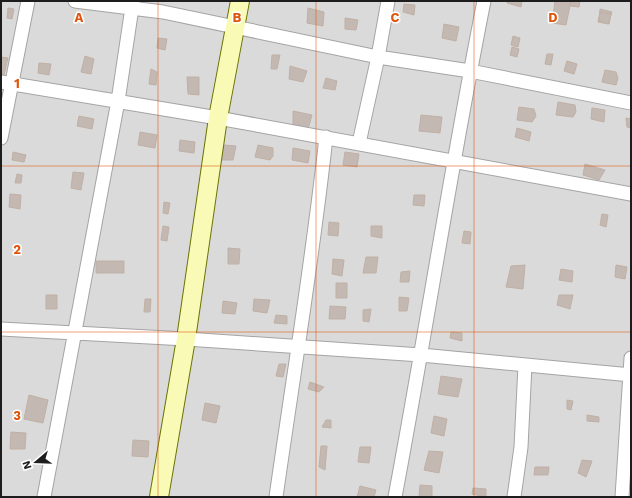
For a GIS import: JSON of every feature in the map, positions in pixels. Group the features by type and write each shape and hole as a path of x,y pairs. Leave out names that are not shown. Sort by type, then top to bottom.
{"street":[{"path":"1,138 7,83 28,1"},
{"path":"75,1 132,5 235,28 378,57 470,71 631,103"},
{"path":"159,497 186,339 218,118 240,1"},
{"path":"359,144 378,57 388,1"},
{"path":"395,497 421,356 453,161 484,1"},
{"path":"44,497 118,101 132,5"},
{"path":"7,83 326,137 631,194"},
{"path":"276,497 297,347 315,238 326,137"},
{"path":"1,330 186,339 421,356 630,375"},
{"path":"622,497 631,358"},
{"path":"514,497 521,447 525,365"}],"shaded area":[{"path":"1,1 631,1 631,497 1,497"}],"building":[{"path":"508,1 522,1 521,7 507,3"},
{"path":"555,1 571,1 566,25 552,23"},
{"path":"571,1 580,1 579,7 570,6"},
{"path":"404,4 415,5 414,15 403,12"},
{"path":"8,8 14,9 12,19 7,18"},
{"path":"308,8 324,12 323,26 307,23"},
{"path":"600,9 612,12 608,24 599,21"},
{"path":"600,12 611,14 609,24 598,22"},
{"path":"345,18 358,20 356,30 345,29"},
{"path":"444,24 459,27 456,41 442,38"},
{"path":"513,36 520,38 518,47 511,45"},
{"path":"158,38 167,39 165,50 157,48"},
{"path":"512,47 519,49 517,57 510,55"},
{"path":"547,54 553,54 551,65 545,64"},
{"path":"272,55 280,55 277,69 271,69"},
{"path":"85,56 94,59 91,74 81,72"},
{"path":"1,57 8,58 4,75 1,74"},
{"path":"567,61 577,64 574,74 564,71"},
{"path":"39,63 51,64 49,75 38,73"},
{"path":"290,66 307,71 303,82 289,79"},
{"path":"151,69 157,72 156,85 149,84"},
{"path":"605,70 616,72 618,78 616,85 602,82"},
{"path":"187,77 199,77 199,95 188,94"},
{"path":"326,78 337,81 335,90 323,88"},
{"path":"558,102 575,105 576,112 573,117 556,115"},
{"path":"519,107 534,109 536,116 532,122 517,120"},
{"path":"592,108 605,110 604,122 591,119"},
{"path":"293,111 312,115 308,129 293,126"},
{"path":"421,115 442,117 440,133 419,131"},
{"path":"79,116 94,119 92,129 77,126"},
{"path":"626,118 631,119 631,128 627,127"},
{"path":"517,128 531,132 529,141 515,137"},
{"path":"140,132 157,135 155,148 138,145"},
{"path":"180,140 195,142 194,153 179,151"},
{"path":"224,145 236,146 233,160 221,160"},
{"path":"258,145 273,148 273,156 270,160 255,157"},
{"path":"293,148 310,151 308,163 292,160"},
{"path":"13,152 26,155 24,162 12,160"},
{"path":"345,152 359,154 357,167 343,165"},
{"path":"585,164 605,170 599,180 583,175"},
{"path":"73,172 84,173 81,190 71,188"},
{"path":"17,174 22,175 21,183 15,183"},
{"path":"10,194 21,195 20,209 9,207"},
{"path":"414,195 425,195 424,206 413,205"},
{"path":"164,202 170,203 168,214 163,213"},
{"path":"602,214 608,215 606,227 600,225"},
{"path":"329,222 339,223 338,236 328,235"},
{"path":"163,226 169,227 167,241 161,240"},
{"path":"371,226 382,226 382,238 371,236"},
{"path":"464,231 471,232 470,244 462,243"},
{"path":"228,248 240,249 239,264 228,264"},
{"path":"366,257 378,257 376,273 363,273"},
{"path":"333,259 344,260 342,276 332,274"},
{"path":"96,261 124,261 124,273 96,273"},
{"path":"525,265 523,289 506,287 511,266"},
{"path":"616,265 627,267 625,279 615,277"},
{"path":"561,269 573,271 572,282 559,280"},
{"path":"410,271 409,282 400,282 401,272"},
{"path":"336,283 347,283 347,298 336,298"},
{"path":"46,295 57,295 57,309 46,309"},
{"path":"559,295 573,295 570,309 557,305"},
{"path":"399,297 409,298 407,311 399,311"},
{"path":"145,299 151,299 150,312 144,312"},
{"path":"254,299 270,300 267,313 253,311"},
{"path":"223,301 237,303 235,314 222,313"},
{"path":"330,306 346,307 345,319 329,319"},
{"path":"371,309 369,322 363,321 363,310"},
{"path":"276,315 287,316 287,324 274,323"},
{"path":"451,332 462,333 462,341 450,338"},
{"path":"279,364 286,364 283,377 276,376"},
{"path":"441,376 462,379 458,397 438,394"},
{"path":"310,382 324,387 319,392 308,389"},
{"path":"29,395 48,400 43,423 24,419"},
{"path":"567,400 573,401 571,410 567,409"},
{"path":"205,403 220,406 216,423 202,420"},
{"path":"587,415 599,417 599,422 587,421"},
{"path":"434,416 447,419 444,436 431,433"},
{"path":"326,420 331,420 331,428 322,427"},
{"path":"11,432 26,433 25,449 10,449"},
{"path":"133,440 149,441 148,457 132,456"},
{"path":"321,446 327,446 325,470 319,467"},
{"path":"360,447 371,447 369,463 358,462"},
{"path":"429,451 443,452 439,473 424,470"},
{"path":"582,460 592,461 586,477 578,473"},
{"path":"535,467 549,467 548,475 534,475"},
{"path":"420,485 432,486 432,497 419,497"},
{"path":"360,486 376,490 374,497 357,497"},
{"path":"473,488 486,489 486,497 472,494"}]}
